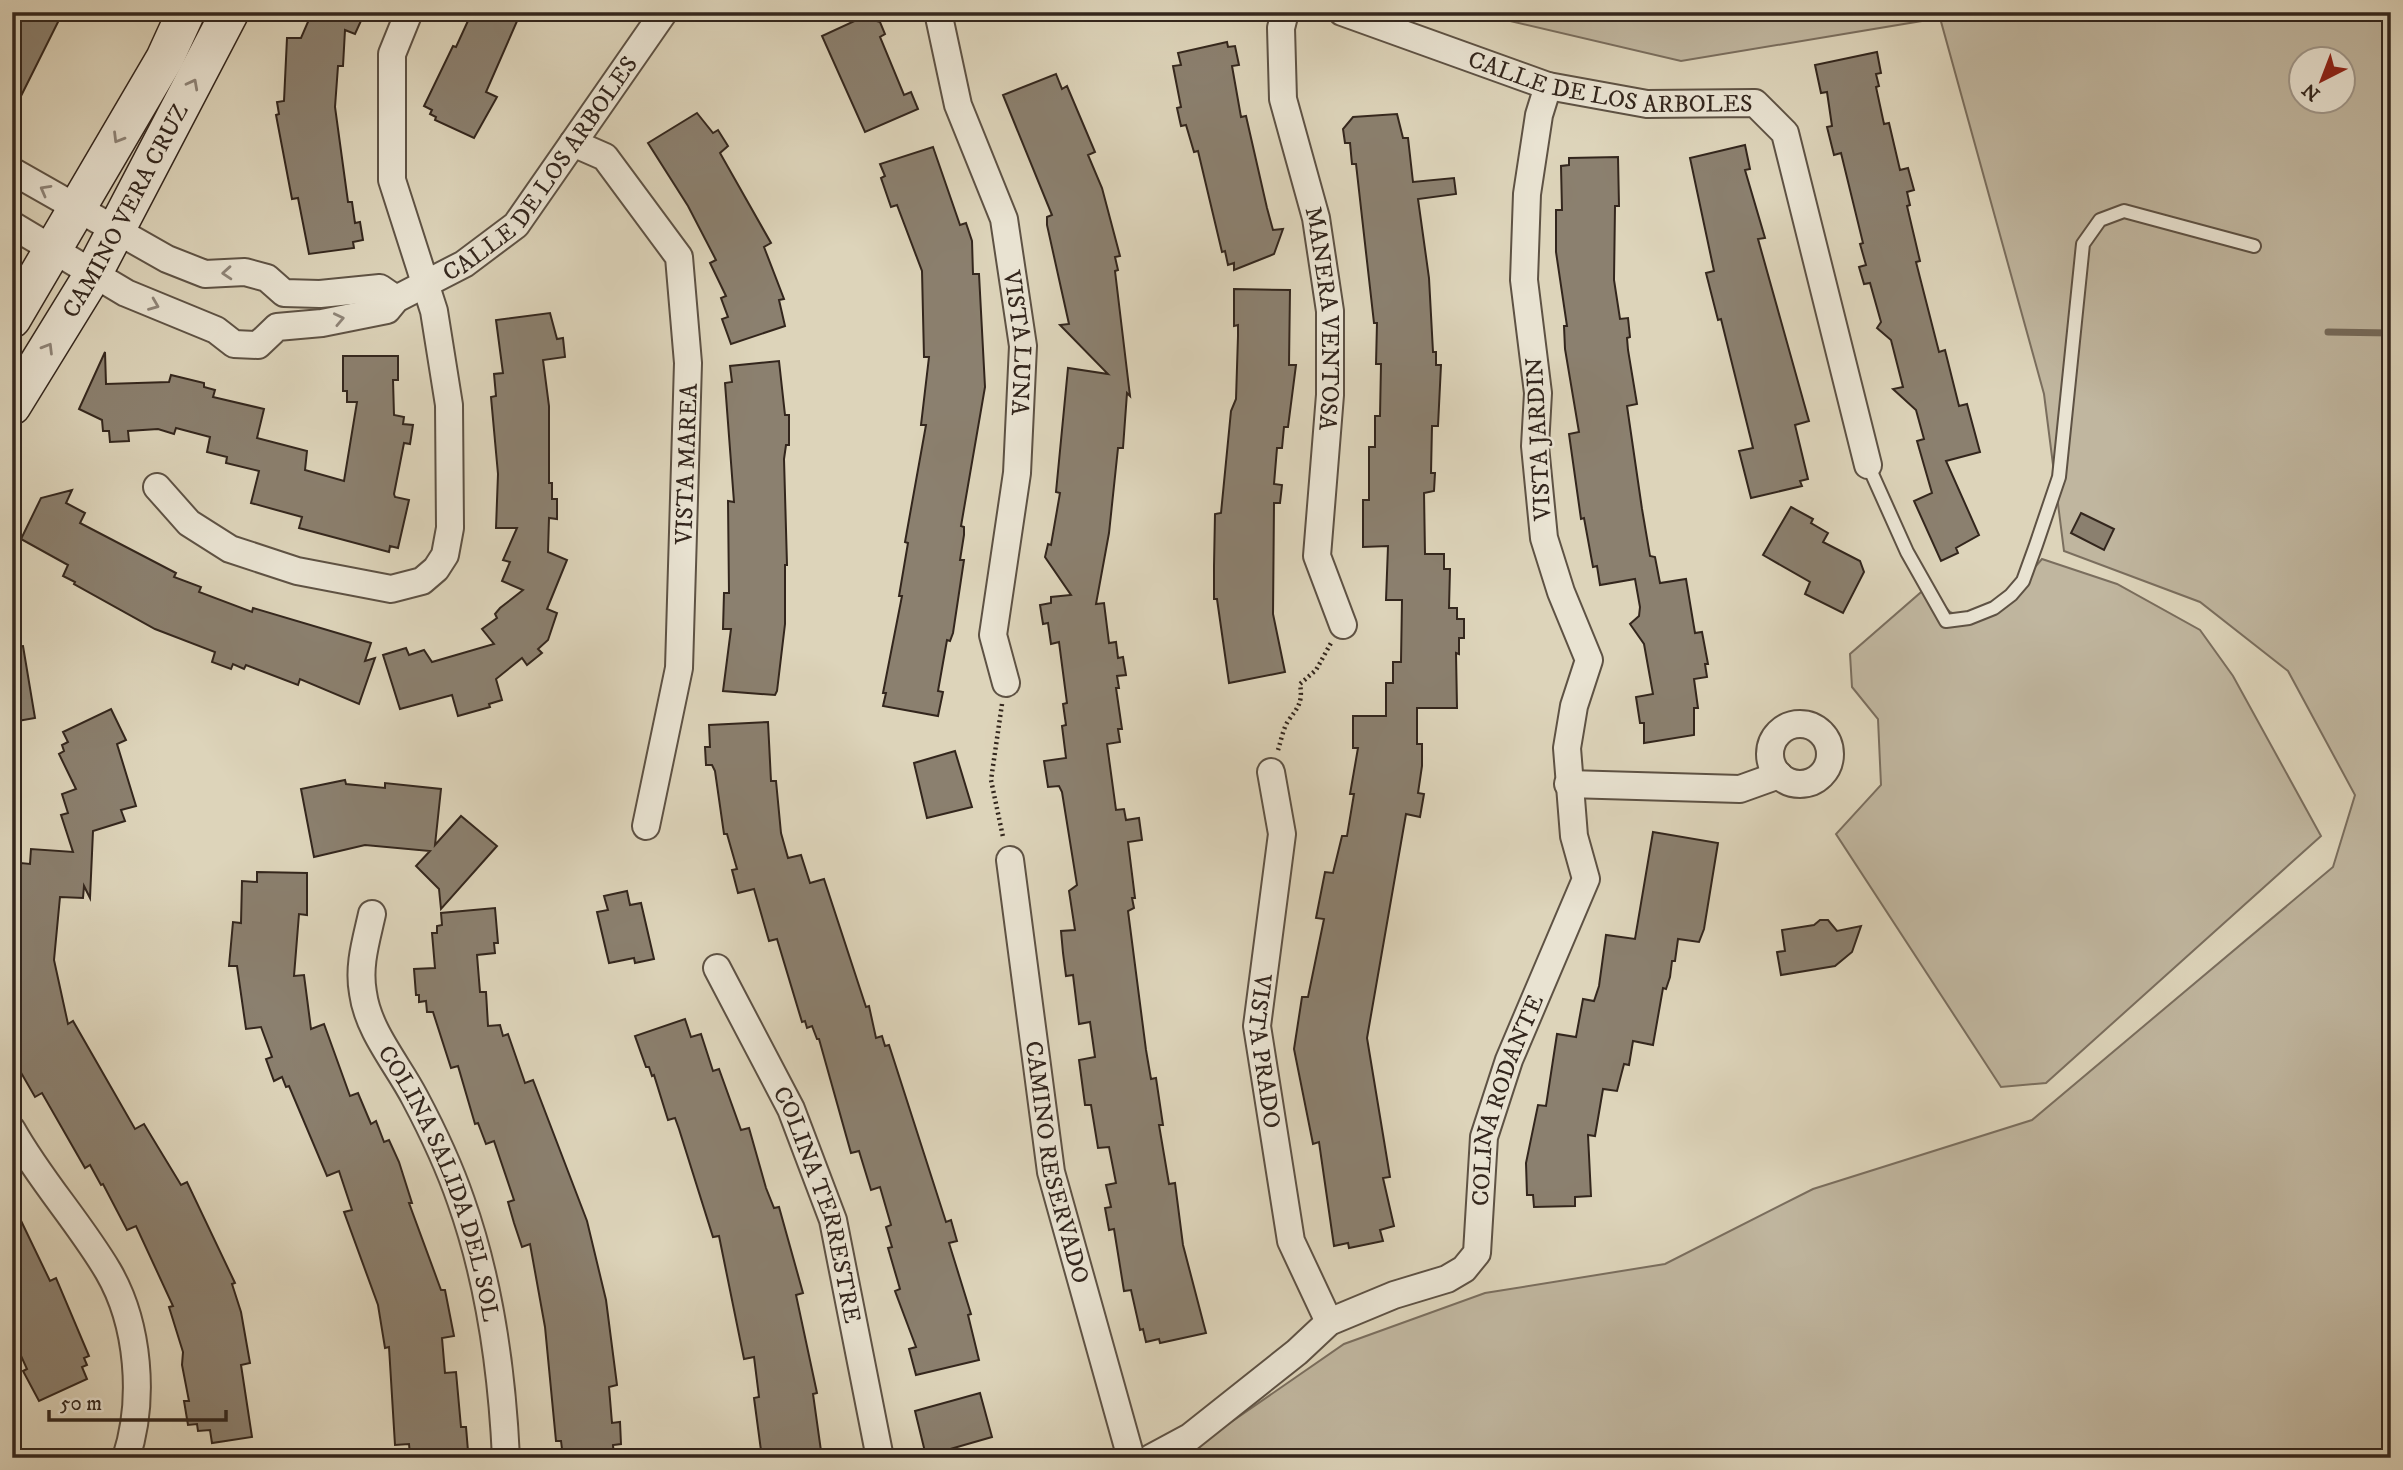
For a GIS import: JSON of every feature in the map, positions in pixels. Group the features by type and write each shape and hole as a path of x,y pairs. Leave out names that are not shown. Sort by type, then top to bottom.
{"main road":[{"name":"CAMINO VERA CRUZ","path":"12,319 165,58 187,12"},
{"name":"CAMINO VERA CRUZ","path":"12,406 92,276 230,12"}],"street":[{"path":"157,487 189,523 230,549 265,563 391,589 422,582 445,555 450,527 449,405 426,283 392,180 392,54 409,12"},
{"name":"CALLE DE LOS ARBOLES","path":"396,299 464,264 516,225 664,12"},
{"name":"VISTA LUNA","path":"938,12 958,105 1004,219 1023,346 1017,473 993,635 1006,683"},
{"name":"MANERA VENTOSA","path":"1285,12 1281,28 1283,99 1315,218 1329,311 1330,395 1317,556 1343,625"},
{"name":"CALLE DE LOS ARBOLES","path":"1342,12 1548,86 1647,104 1755,103 1785,132 1868,465"},
{"name":"VISTA JARDIN","path":"1548,86 1539,115 1527,194 1524,280 1538,393 1535,446 1544,538 1561,592 1589,660 1574,706 1567,748 1568,784"},
{"name":"VISTA MAREA","path":"573,143 605,158 679,257 688,363 680,668 646,826"},
{"path":"12,171 148,250 205,274 245,272 267,278 284,293 320,294 380,288 396,299 387,310 322,323 277,327"},
{"path":"12,225 92,276 216,330 234,344 258,345 277,327 284,293"},
{"name":"VISTA PRADO","path":"1271,772 1282,834 1258,1026 1291,1241 1329,1322"},
{"path":"1568,784 1740,789 1779,775"},
{"name":"COLINA RODANTE","path":"1151,1458 1190,1437 1297,1352 1329,1322 1394,1295 1447,1279 1464,1269 1477,1253 1484,1137 1509,1060 1586,879 1574,836 1568,784"},
{"name":"CAMINO RESERVADO","path":"1010,860 1051,1172 1131,1458"},
{"name":"COLINA SALIDA DEL SOL","path":"372,914 361,965 363,994 368,1012 415,1098 461,1200 484,1286 498,1356 506,1458"},
{"name":"COLINA TERRESTRE","path":"717,968 792,1109 833,1220 880,1458"},
{"path":"12,1130 33,1167 108,1272 127,1317 138,1377 131,1442 126,1458"}],"lane":[{"path":"1868,465 1907,552 1947,621 1969,618 1994,608 2023,581 2059,477 2083,244 2100,220 2124,211 2254,246"}],"path":[{"path":"1271,772 1287,723 1297,712 1303,699 1300,684 1316,670 1343,625"},
{"path":"1006,683 991,780 996,816 1010,860"}],"shaded area":[{"path":"1472,12 2391,12 2391,1458 1179,1458 1344,1344 1485,1293 1665,1264 1813,1189 2032,1120 2333,867 2355,795 2288,671 2200,602 2064,551 2044,394 1940,18 1681,61"},
{"path":"2042,559 2117,584 2200,630 2233,676 2321,836 2046,1083 2001,1087 1836,834 1881,785 1878,719 1852,687 1850,654 1927,587 1950,612 1971,621 2010,596"}],"building":[{"path":"19,12 63,12 12,114 12,26"},
{"path":"306,12 365,12 355,34 345,30 343,66 338,66 335,107 348,202 352,202 355,223 360,222 363,240 353,242 354,248 309,254 298,198 292,199 276,115 279,114 277,102 284,101 287,38 301,38 311,15"},
{"path":"472,12 521,12 486,92 497,97 474,138 435,120 436,117 430,114 432,110 424,106"},
{"path":"863,17 880,22 885,34 880,37 904,95 911,92 918,109 865,132 822,36"},
{"path":"1227,42 1228,47 1235,46 1239,65 1232,66 1241,117 1246,116 1273,230 1283,229 1274,254 1234,270 1234,263 1228,265 1225,251 1222,252 1198,151 1194,152 1186,125 1181,126 1177,108 1181,107 1173,66 1181,65 1178,53"},
{"path":"1877,52 1881,73 1876,74 1879,86 1876,87 1884,124 1889,123 1900,170 1908,168 1914,190 1907,192 1910,205 1907,206 1920,261 1916,262 1939,352 1945,350 1959,406 1967,404 1980,452 1946,461 1979,535 1956,548 1958,553 1941,561 1914,501 1932,493 1917,441 1924,439 1916,410 1893,389 1903,387 1891,340 1877,328 1881,322 1870,283 1864,284 1859,267 1866,265 1860,244 1863,243 1841,153 1834,155 1827,127 1832,126 1827,92 1821,93 1815,65"},
{"path":"1056,74 1062,89 1067,86 1095,152 1088,155 1102,188 1120,256 1115,257 1118,270 1115,271 1130,396 1127,393 1123,448 1118,448 1109,533 1096,604 1104,603 1109,643 1116,642 1118,658 1123,657 1126,675 1117,676 1119,688 1116,688 1122,729 1118,729 1120,742 1107,744 1116,810 1124,809 1126,820 1139,818 1142,840 1128,842 1135,898 1132,898 1134,908 1128,911 1146,1050 1151,1079 1156,1078 1163,1125 1159,1125 1169,1184 1175,1183 1183,1245 1206,1333 1160,1343 1159,1339 1146,1342 1143,1329 1140,1330 1131,1290 1124,1291 1114,1229 1109,1230 1105,1208 1111,1207 1106,1185 1116,1183 1109,1147 1098,1148 1091,1105 1085,1105 1079,1060 1095,1057 1090,1022 1079,1024 1073,975 1066,976 1063,953 1061,931 1075,930 1069,891 1077,885 1062,792 1059,786 1048,787 1044,761 1066,758 1062,726 1066,725 1063,704 1067,703 1059,642 1051,644 1048,623 1043,624 1040,605 1051,603 1051,597 1071,595 1045,557 1048,544 1051,545 1060,493 1056,492 1068,368 1108,374 1060,325 1069,324 1047,225 1047,217 1052,215 1003,95"},
{"path":"697,113 713,133 718,130 728,146 720,153 771,243 764,247 784,299 779,300 785,326 731,344 722,319 728,317 721,298 726,296 710,263 716,260 688,206 648,143"},
{"path":"1397,114 1403,138 1408,138 1413,182 1454,178 1456,194 1418,199 1429,278 1433,352 1436,352 1436,365 1441,365 1438,426 1432,426 1431,473 1435,473 1434,491 1424,493 1425,554 1444,554 1444,569 1450,569 1449,608 1457,608 1457,619 1464,619 1464,638 1459,638 1459,654 1456,653 1457,708 1417,708 1417,744 1422,744 1418,793 1424,794 1420,817 1406,814 1367,1038 1390,1177 1383,1178 1394,1226 1380,1230 1383,1241 1349,1248 1348,1243 1334,1246 1319,1142 1313,1144 1294,1049 1302,997 1308,997 1324,919 1316,918 1325,872 1333,873 1342,836 1347,836 1354,794 1350,794 1358,748 1353,748 1353,716 1386,716 1386,683 1393,683 1393,662 1401,662 1402,600 1386,600 1388,546 1363,547 1363,500 1369,500 1369,447 1375,447 1375,416 1380,416 1381,364 1376,364 1377,323 1374,323 1356,164 1352,164 1350,143 1345,143 1343,129 1353,117"},
{"path":"1745,145 1750,169 1745,170 1765,238 1758,239 1809,421 1795,425 1808,479 1800,481 1802,486 1751,498 1739,451 1753,448 1721,319 1718,320 1706,273 1714,271 1690,158"},
{"path":"933,147 960,225 966,223 972,241 973,274 979,274 985,387 961,526 964,527 964,535 960,560 964,560 953,633 950,641 947,640 938,691 943,692 938,716 883,706 886,693 883,693 902,596 899,596 908,543 905,542 926,425 921,425 929,357 924,357 922,271 897,205 891,207 881,178 885,176 880,164"},
{"path":"1618,157 1619,206 1615,206 1614,280 1620,319 1628,318 1628,350 1637,404 1627,406 1650,556 1655,557 1660,583 1686,579 1695,633 1702,632 1708,664 1705,664 1707,677 1694,679 1698,708 1694,708 1694,735 1644,743 1644,723 1640,723 1636,697 1653,694 1644,644 1630,624 1639,616 1640,607 1635,579 1600,585 1597,566 1593,567 1584,518 1581,519 1569,434 1579,432 1565,349 1564,326 1567,326 1556,252 1556,210 1562,210 1561,166 1569,165 1569,158"},
{"path":"1234,289 1290,290 1289,365 1296,365 1288,427 1284,427 1282,448 1277,448 1274,484 1282,485 1280,503 1274,503 1273,614 1285,672 1229,683 1217,599 1214,599 1214,566 1215,514 1221,513 1231,411 1236,399 1238,325 1234,326"},
{"path":"550,313 557,339 563,338 565,357 543,360 549,406 549,483 552,483 552,499 557,499 557,519 549,518 548,552 567,560 547,609 557,613 548,640 538,649 542,653 527,665 522,658 496,679 502,700 489,704 490,707 458,716 452,695 400,709 383,655 406,648 409,655 424,650 432,662 494,644 482,629 497,618 495,614 500,608 523,590 502,581 510,562 503,560 517,528 496,528 498,474 491,397 496,396 494,374 503,373 496,320"},
{"path":"105,352 106,384 169,382 171,375 204,383 204,387 215,390 213,397 264,409 257,438 307,451 305,470 344,481 357,402 347,402 347,391 343,391 343,356 398,356 398,380 393,380 394,415 404,417 403,424 413,425 410,444 404,443 394,494 395,497 409,500 398,548 390,546 389,552 299,528 302,517 251,503 259,471 226,463 227,457 207,452 210,437 176,428 174,434 158,429 128,431 129,441 110,442 109,431 103,431 102,420 79,409"},
{"path":"779,361 785,415 789,415 789,445 786,445 784,459 787,565 785,624 777,691 775,695 723,691 731,629 723,629 724,593 729,593 728,501 734,502 725,383 732,382 730,366"},
{"path":"72,490 66,503 85,513 80,523 176,573 174,577 201,587 199,592 252,612 253,608 371,643 365,661 375,658 359,704 300,679 298,685 246,665 244,669 233,664 231,669 212,662 215,652 155,629 63,576 68,565 21,539 41,498"},
{"path":"1791,507 1813,519 1811,523 1828,533 1823,542 1860,561 1864,572 1843,613 1805,594 1810,582 1763,555"},
{"path":"2081,513 2114,529 2104,550 2071,533"},
{"path":"23,646 35,718 12,722 12,647"},
{"path":"111,709 126,740 117,744 136,806 121,810 125,821 93,831 90,898 84,886 83,898 60,897 54,960 68,1024 73,1021 135,1129 144,1124 181,1185 187,1182 235,1283 232,1284 241,1312 250,1363 241,1365 252,1437 212,1443 210,1430 198,1431 197,1424 188,1425 184,1401 189,1401 182,1365 183,1352 169,1307 173,1306 136,1226 127,1230 103,1184 101,1185 90,1165 85,1168 42,1093 35,1097 12,1057 12,904 19,905 21,863 30,864 31,849 73,852 61,815 68,813 62,794 76,789 59,754 64,751 62,745 68,742 63,732"},
{"path":"768,722 771,781 776,781 781,833 788,858 801,855 810,883 824,879 866,1007 869,1006 876,1038 882,1036 885,1046 889,1045 946,1222 951,1220 957,1241 949,1243 971,1314 968,1315 979,1360 916,1375 909,1349 916,1347 895,1291 900,1289 888,1248 892,1247 886,1227 891,1225 880,1187 871,1190 859,1151 851,1153 819,1039 812,1026 807,1028 805,1021 802,1022 777,939 769,941 754,889 738,893 732,870 737,869 727,834 724,834 715,771 712,765 706,765 705,747 710,747 709,725"},
{"path":"955,751 972,807 927,818 914,763"},
{"path":"345,780 346,784 385,788 385,783 441,789 435,845 461,816 497,846 441,909 439,889 416,866 430,851 365,845 314,857 301,789"},
{"path":"1653,832 1718,843 1704,929 1699,942 1678,939 1675,961 1672,961 1666,989 1663,988 1653,1045 1633,1041 1629,1065 1624,1064 1617,1091 1603,1089 1595,1136 1588,1135 1591,1196 1575,1197 1575,1206 1534,1207 1533,1195 1527,1195 1526,1163 1538,1105 1546,1106 1557,1034 1576,1037 1583,999 1594,1001 1599,986 1606,935 1635,939"},
{"path":"257,872 307,873 307,915 299,914 294,976 304,975 311,1029 324,1024 350,1096 358,1093 371,1124 376,1121 384,1142 389,1140 399,1162 412,1203 409,1203 441,1290 445,1290 454,1336 442,1338 445,1373 456,1372 461,1427 466,1427 468,1451 410,1455 409,1444 395,1445 389,1347 385,1348 378,1305 344,1212 352,1210 339,1171 327,1176 289,1086 286,1087 282,1077 274,1081 266,1059 272,1057 261,1027 246,1029 237,966 229,966 233,922 241,923 242,881 257,882"},
{"path":"627,891 630,905 641,903 654,959 635,963 634,958 609,963 597,912 608,910 604,896"},
{"path":"495,908 498,943 494,943 495,953 477,955 480,992 486,992 488,1026 500,1025 503,1036 508,1034 525,1083 533,1080 587,1221 606,1300 617,1385 609,1387 612,1423 620,1422 621,1444 613,1445 614,1457 567,1458 561,1441 556,1441 545,1327 530,1244 522,1247 508,1202 514,1200 494,1141 486,1144 478,1123 475,1124 458,1066 451,1068 433,1012 427,1012 426,1001 419,1002 419,995 416,995 414,969 435,968 432,933 437,933 437,926 442,925 441,913"},
{"path":"1820,920 1828,920 1837,931 1861,926 1852,952 1835,966 1781,975 1777,952 1785,951 1782,930 1814,925"},
{"path":"685,1019 691,1037 701,1034 713,1071 719,1069 741,1130 749,1128 766,1188 774,1208 779,1207 803,1293 796,1295 817,1393 813,1394 822,1458 762,1458 754,1398 759,1397 754,1357 744,1359 719,1236 713,1237 675,1118 668,1120 654,1075 652,1076 649,1067 646,1067 635,1036"},
{"path":"12,1202 50,1281 56,1278 89,1356 84,1358 87,1365 82,1367 87,1379 39,1401 23,1371 27,1369 12,1336"},
{"path":"980,1393 992,1437 926,1456 915,1411"}],"waterway":[{"path":"2328,332 2391,333"}]}
